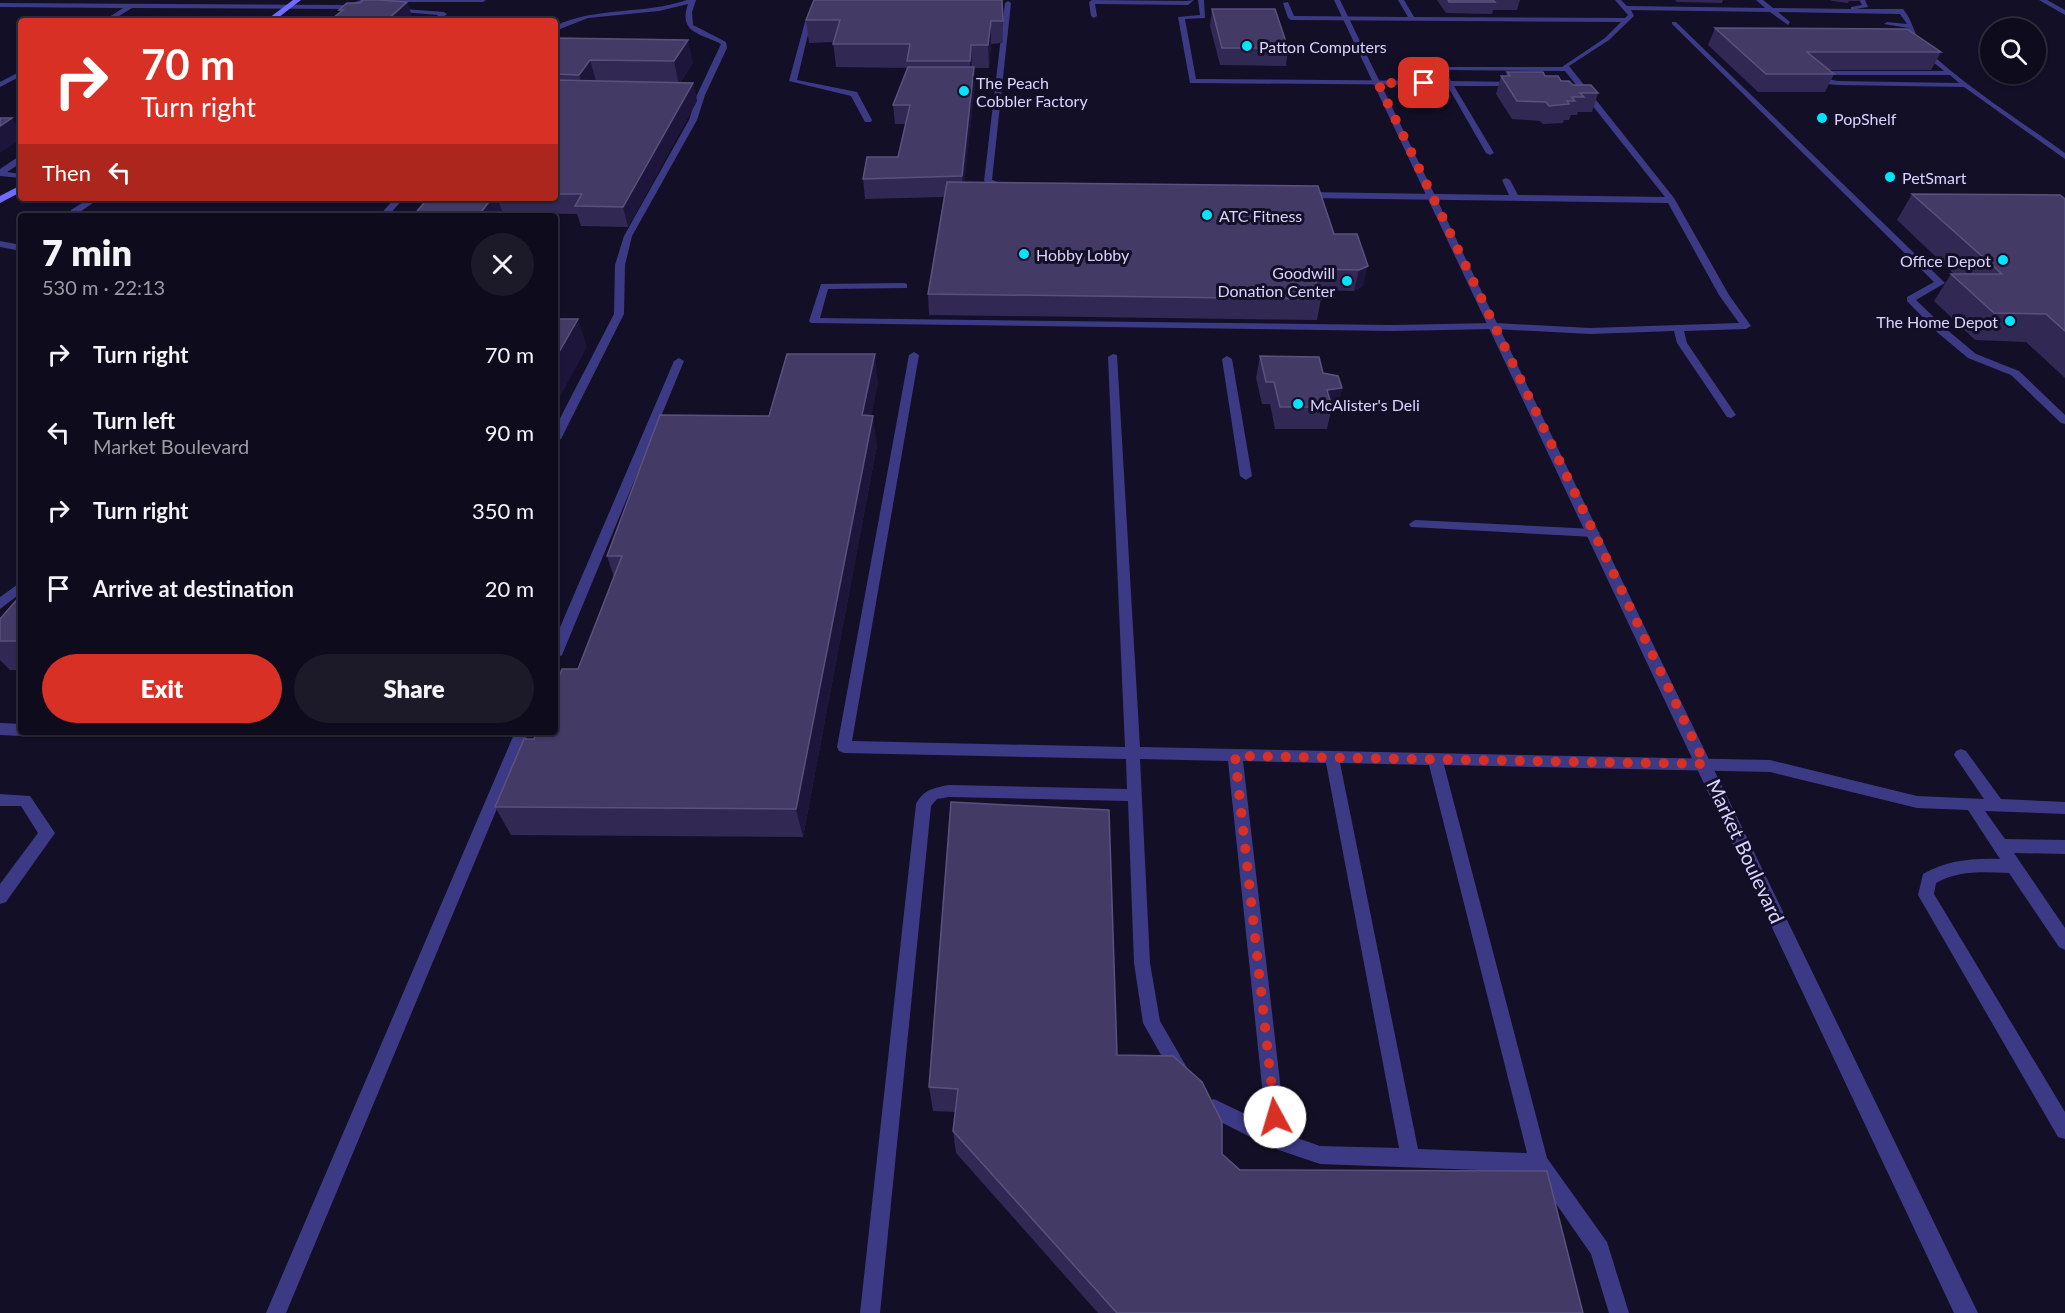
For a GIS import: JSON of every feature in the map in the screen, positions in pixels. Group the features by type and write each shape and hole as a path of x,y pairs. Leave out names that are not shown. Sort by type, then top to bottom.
{"main road":[{"path":"273,18 298,0"},
{"path":"0,200 18,190"}],"street":[{"name":"Market Boulevard","path":"1337,0 1594,532 1966,1313"}],"lane":[{"path":"24,6 34,0"},
{"path":"69,6 79,0"},
{"path":"172,7 183,0"},
{"path":"348,7 367,0"},
{"path":"374,0 473,2 483,0"},
{"path":"818,0 808,22 793,81 854,94 868,120"},
{"path":"1094,16 1092,2 1188,3 1191,0"},
{"path":"1201,0 1203,17 1181,17 1193,81 1531,84"},
{"path":"1401,0 1413,20"},
{"path":"904,286 824,286 814,321 1392,328 1495,326 1590,332 1746,326 1724,295 1671,200 1565,66 1607,39 1632,15 1618,0"},
{"path":"1662,0 1671,9"},
{"path":"1759,0 1788,23"},
{"path":"1795,0 1809,10"},
{"path":"1808,0 1822,7 1855,9 1866,6 1862,0"},
{"path":"2042,0 2065,13"},
{"path":"558,28 579,19 692,1"},
{"path":"558,433 619,314 620,265 628,237 693,120 700,95 724,48 724,43 716,39 693,35 686,15 692,1"},
{"path":"1008,3 988,181 997,186 1017,187"},
{"path":"1286,3 1291,18 1627,20"},
{"path":"0,5 348,7 366,10"},
{"path":"111,18 130,7"},
{"path":"1626,8 1902,11 1921,48 1966,85 2065,157"},
{"path":"377,10 444,14 439,18"},
{"path":"1674,22 1940,283 1911,299 1942,331 1972,356 2015,374 2065,421"},
{"path":"1887,24 1911,26"},
{"path":"1490,153 1440,68 1567,69"},
{"path":"1951,73 1818,73 1830,82 1838,84 1966,85"},
{"path":"0,85 18,76"},
{"path":"1567,84 1579,84"},
{"path":"0,125 18,126"},
{"path":"0,173 18,161"},
{"path":"0,173 18,176"},
{"path":"1506,180 1514,196"},
{"path":"1297,195 1514,196 1671,200"},
{"path":"74,212 91,201"},
{"path":"386,213 397,201"},
{"path":"0,244 18,247"},
{"path":"1679,330 1682,343 1731,415"},
{"path":"914,355 844,747 1770,766 1917,802 2065,808"},
{"path":"1113,357 1136,795 1142,963 1152,1023 1184,1079"},
{"path":"1227,359 1246,476"},
{"path":"558,648 679,361"},
{"path":"1415,525 1594,532"},
{"path":"0,604 18,589"},
{"path":"0,729 18,730"},
{"path":"276,1313 521,735"},
{"path":"1961,755 1997,805"},
{"path":"1235,756 1277,1140"},
{"path":"1332,758 1410,1158"},
{"path":"1435,760 1539,1163 1600,1249 1619,1313"},
{"path":"870,1313 924,804 932,794 949,791 1136,795"},
{"path":"0,800 25,800 47,833 0,897"},
{"path":"1972,804 2065,942"},
{"path":"2000,846 2065,847"},
{"path":"2013,866 1974,865 1940,871 1929,879 1926,895 2065,1130"},
{"path":"1214,1108 1277,1140 1320,1155 1539,1163"}],"building":[{"path":"363,0 407,2 389,18 333,18 343,10 339,10 347,3 360,3"},
{"path":"814,0 1002,0 1003,21 991,21 988,45 971,45 970,61 907,61 910,44 833,44 840,20 806,20"},
{"path":"1448,0 1493,0 1495,2 1449,2"},
{"path":"1212,9 1275,9 1288,48 1222,48"},
{"path":"1715,28 1907,29 1941,52 1807,52 1834,74 1766,74"},
{"path":"558,38 688,40 674,61 590,60 579,75 558,74"},
{"path":"908,67 974,67 962,176 863,179 867,157 898,157 910,105 893,105"},
{"path":"1507,72 1543,72 1545,76 1558,76 1561,81 1569,81 1573,85 1591,85 1598,93 1580,93 1584,97 1572,97 1575,101 1567,101 1569,104 1549,106 1546,102 1517,101 1501,76 1510,76"},
{"path":"558,80 693,83 623,207 575,206 582,194 558,194"},
{"path":"0,118 12,118 0,126"},
{"path":"947,182 1318,186 1334,234 1357,234 1368,266 1359,270 1312,269 1321,299 928,294"},
{"path":"1912,194 2060,195 2065,199 2065,331 2046,314 1994,313 1951,274 2002,274"},
{"path":"426,201 490,201 480,213 416,213"},
{"path":"558,319 578,319 558,354"},
{"path":"787,354 875,354 862,415 873,416 796,809 495,807 524,739 534,739 536,735 558,735 558,680 562,669 578,669 622,556 607,556 660,415 769,416"},
{"path":"1260,356 1319,357 1323,373 1338,376 1342,388 1327,390 1332,407 1280,407 1274,382 1266,382"},
{"path":"18,598 18,641 0,641 0,619"},
{"path":"951,802 1109,810 1117,1055 1173,1056 1202,1082 1222,1122 1222,1154 1240,1170 1547,1171 1583,1313 1117,1313 953,1131 958,1089 929,1087"}],"place":[{"name":"Patton Computers","path":"1247,46"},
{"name":"The Peach Cobbler Factory","path":"964,91"},
{"name":"PopShelf","path":"1822,118"},
{"name":"PetSmart","path":"1890,177"},
{"name":"ATC Fitness","path":"1207,215"},
{"name":"Hobby Lobby","path":"1024,254"},
{"name":"Office Depot","path":"2003,260"},
{"name":"Goodwill Donation Center","path":"1347,281"},
{"name":"The Home Depot","path":"2010,321"},
{"name":"McAlister's Deli","path":"1298,404"}],"route":[{"path":"1275,1117 1235,756 1705,764 1378,83 1424,83"}]}
